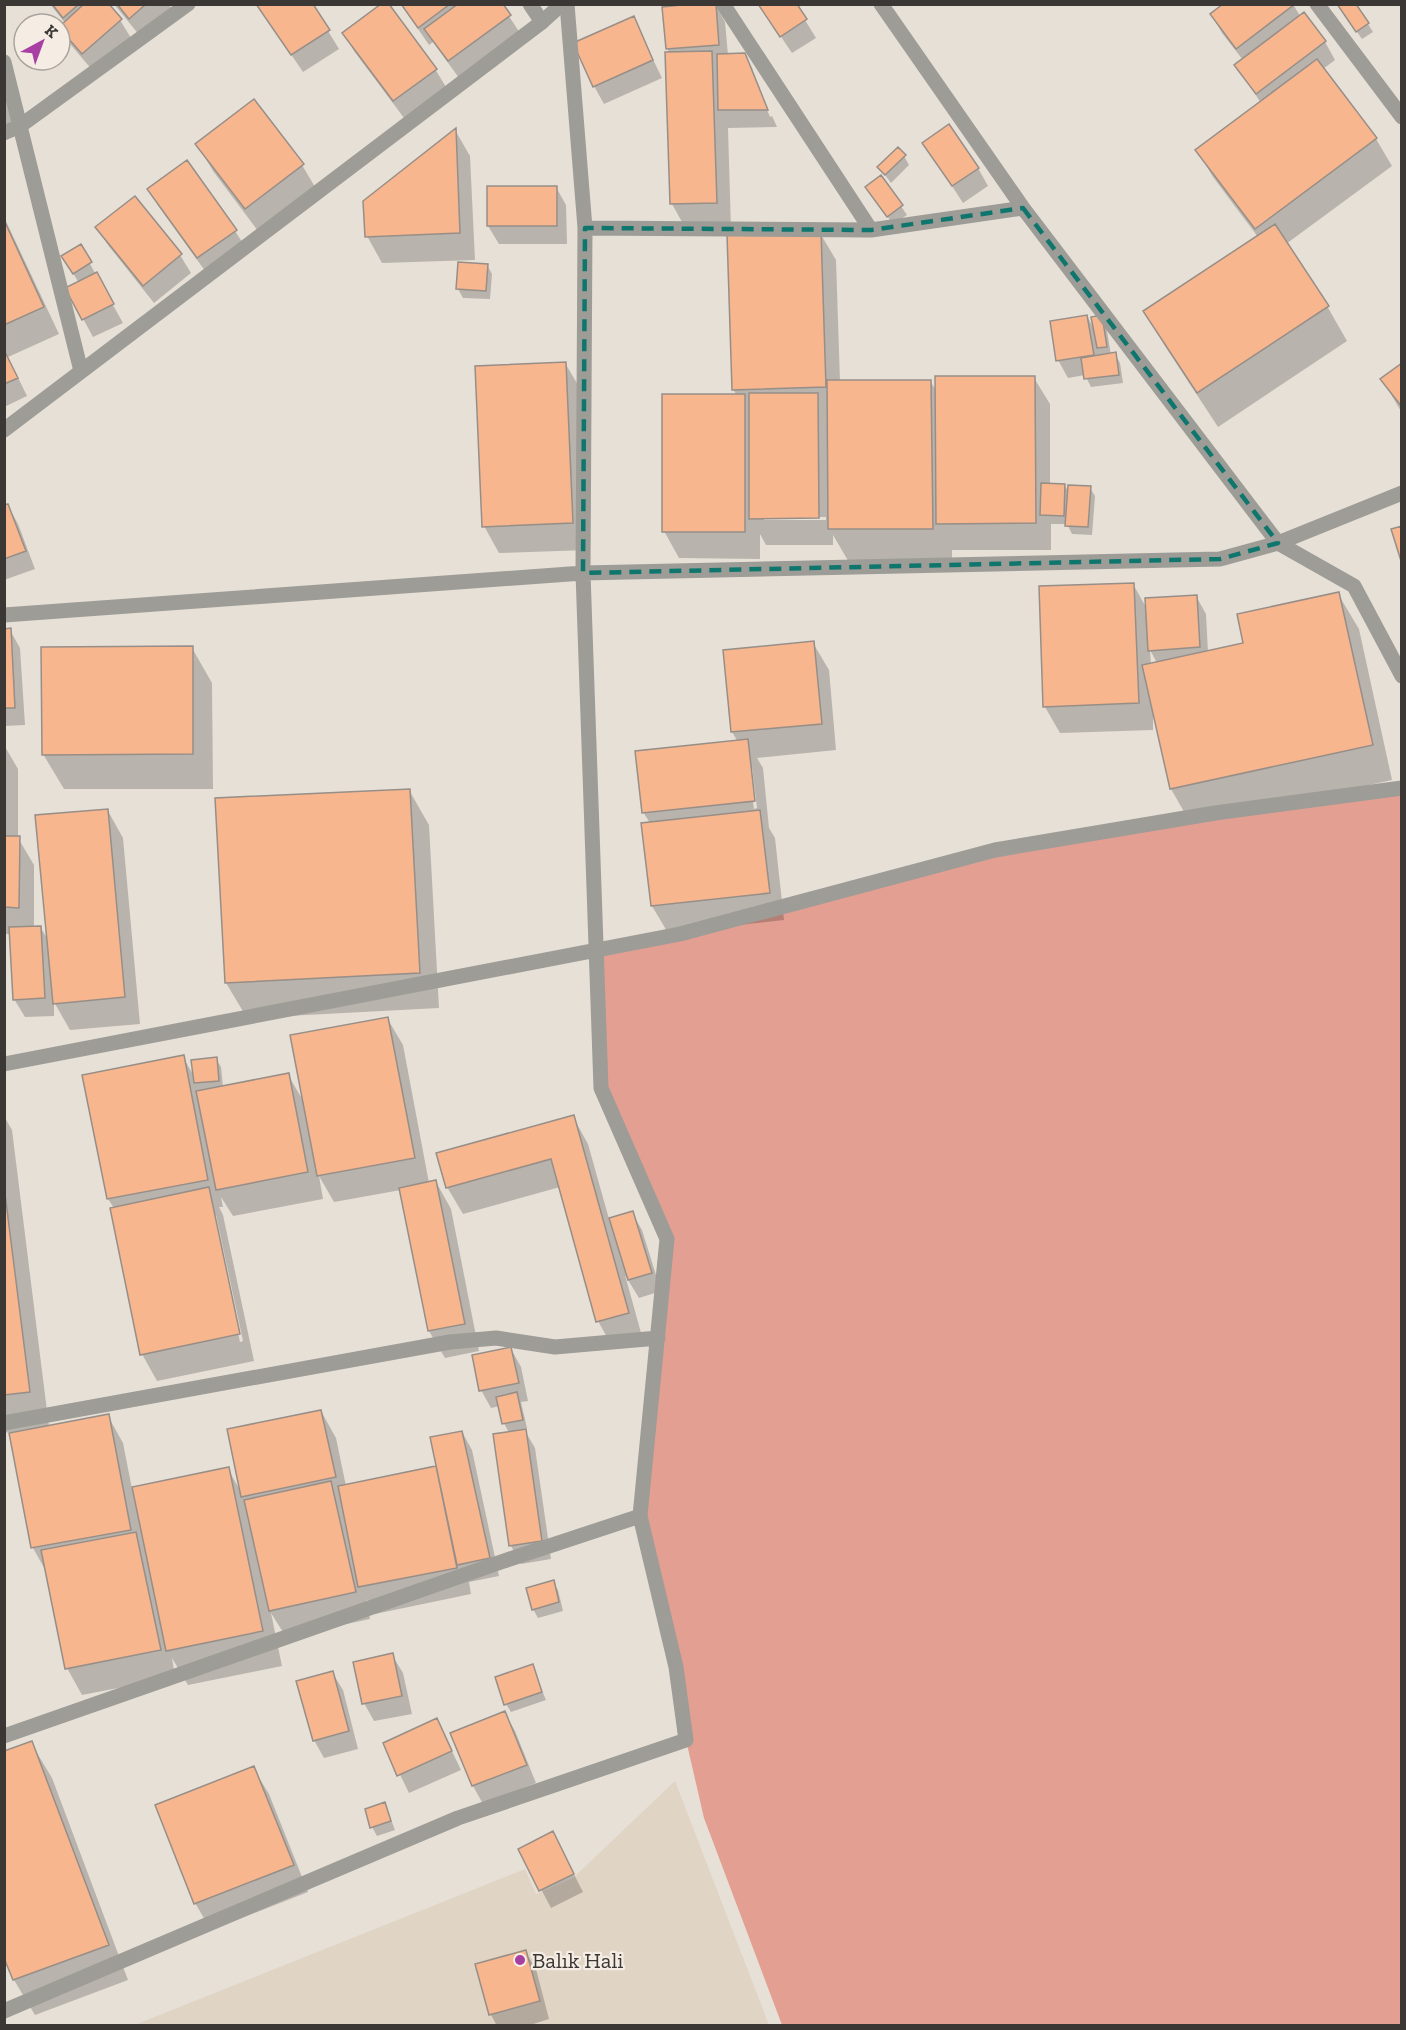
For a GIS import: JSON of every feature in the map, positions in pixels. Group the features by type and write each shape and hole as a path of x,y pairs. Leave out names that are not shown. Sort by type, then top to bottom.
{"street":[{"path":"4,133 20,126 188,4"},
{"path":"530,4 542,22"},
{"path":"4,430 542,22 562,4"},
{"path":"4,2011 459,1818 686,1740 676,1667 640,1516 667,1239 601,1088 583,573 585,228 567,4"},
{"path":"723,4 871,230"},
{"path":"881,4 1023,208 1278,543 1354,586 1401,676"},
{"path":"1317,4 1401,117"},
{"path":"4,62 81,371"},
{"path":"585,228 871,230 1023,208"},
{"path":"4,615 583,573 1220,559 1278,543 1401,493"},
{"path":"4,1064 680,934 995,850 1215,813 1401,788"},
{"path":"4,1423 450,1342 496,1338 555,1347 658,1338"},
{"path":"4,1736 501,1562 640,1516"}],"highlighted area":[{"path":"1023,208 1278,543 1220,559 583,573 585,228 871,230"}],"shaded area":[{"path":"1401,788 1401,2025 782,2025 704,1818 640,1516 667,1239 601,1088 596,951 995,850"},
{"name":"Balık Hali","path":"675,1781 769,2025 132,2026 525,1869 536,1894 573,1878"}],"building":[{"path":"52,4 79,4 70,12 58,12"},
{"path":"84,4 109,4 122,19 82,54 72,43 72,15"},
{"path":"117,4 146,4 129,19"},
{"path":"256,4 313,4 330,30 291,55"},
{"path":"381,4 389,4 437,69 393,101 342,33"},
{"path":"401,4 450,4 418,28"},
{"path":"458,4 503,4 511,15 448,61 424,29"},
{"path":"716,4 719,45 666,49 662,7"},
{"path":"758,4 797,4 807,19 780,37"},
{"path":"1223,4 1295,4 1236,49 1210,14"},
{"path":"1337,4 1356,4 1369,23 1356,32"},
{"path":"1304,12 1326,41 1256,94 1234,65"},
{"path":"634,16 653,60 593,87 573,43"},
{"path":"712,51 717,203 670,204 665,52"},
{"path":"745,53 768,110 718,110 717,54"},
{"path":"1317,59 1377,138 1255,229 1195,150"},
{"path":"254,99 304,164 245,209 195,144"},
{"path":"949,124 979,168 952,186 922,143"},
{"path":"456,128 460,233 365,237 363,201"},
{"path":"898,147 906,155 885,175 877,167"},
{"path":"187,160 237,230 197,258 147,189"},
{"path":"881,175 903,205 887,217 865,187"},
{"path":"487,186 557,186 557,226 487,226"},
{"path":"135,196 182,254 143,286 95,227"},
{"path":"4,220 44,307 4,325"},
{"path":"1275,224 1329,306 1197,393 1143,311"},
{"path":"821,231 826,387 732,390 727,234"},
{"path":"81,244 92,262 73,274 61,256"},
{"path":"458,262 488,264 486,291 456,289"},
{"path":"97,272 114,304 82,320 65,288"},
{"path":"1087,315 1094,355 1056,361 1050,321"},
{"path":"1102,315 1107,347 1097,348 1091,317"},
{"path":"4,350 18,378 4,384"},
{"path":"1116,352 1119,375 1084,379 1081,358"},
{"path":"566,362 573,523 482,527 475,366"},
{"path":"1402,363 1402,407 1380,379"},
{"path":"935,376 1035,376 1036,523 936,524"},
{"path":"827,380 931,380 933,529 828,529"},
{"path":"749,393 818,393 819,518 749,519"},
{"path":"662,394 745,394 745,532 662,532"},
{"path":"1041,483 1065,484 1064,516 1040,515"},
{"path":"1068,485 1091,486 1088,527 1065,526"},
{"path":"8,504 26,551 4,559 4,505"},
{"path":"1402,526 1402,564 1391,529"},
{"path":"1134,583 1139,703 1043,707 1039,586"},
{"path":"1339,592 1373,745 1170,789 1142,665 1243,643 1237,614"},
{"path":"1197,595 1200,647 1148,651 1145,598"},
{"path":"11,628 15,708 4,708 4,629"},
{"path":"814,641 822,724 731,732 723,650"},
{"path":"193,646 193,754 42,755 41,647"},
{"path":"748,739 755,801 642,813 635,751"},
{"path":"410,789 420,973 225,983 215,798"},
{"path":"108,809 125,997 53,1004 35,815"},
{"path":"760,810 770,893 651,906 641,823"},
{"path":"4,836 20,836 19,908 4,907"},
{"path":"41,926 45,998 13,1000 9,927"},
{"path":"388,1017 415,1158 317,1176 290,1035"},
{"path":"184,1055 208,1180 107,1199 82,1075"},
{"path":"217,1057 219,1081 194,1083 191,1060"},
{"path":"289,1073 308,1172 216,1190 196,1091"},
{"path":"574,1115 629,1313 596,1322 551,1159 446,1188 436,1153"},
{"path":"436,1180 465,1324 428,1331 399,1188"},
{"path":"4,1186 30,1392 4,1395"},
{"path":"209,1187 240,1334 140,1355 110,1208"},
{"path":"633,1211 652,1273 628,1280 609,1218"},
{"path":"511,1347 519,1383 479,1391 472,1355"},
{"path":"517,1392 523,1420 502,1424 496,1397"},
{"path":"321,1410 336,1477 241,1497 227,1429"},
{"path":"109,1414 131,1530 31,1548 9,1433"},
{"path":"526,1429 542,1541 509,1546 493,1434"},
{"path":"462,1431 490,1558 457,1565 430,1437"},
{"path":"436,1466 457,1568 358,1587 338,1486"},
{"path":"229,1467 263,1631 166,1651 132,1487"},
{"path":"331,1481 356,1592 269,1611 244,1500"},
{"path":"136,1532 161,1650 65,1669 41,1550"},
{"path":"554,1580 559,1602 532,1610 526,1588"},
{"path":"393,1653 402,1696 362,1704 353,1662"},
{"path":"533,1664 542,1692 504,1705 495,1677"},
{"path":"333,1671 349,1731 313,1741 296,1681"},
{"path":"505,1711 527,1765 472,1786 450,1733"},
{"path":"437,1718 452,1751 397,1776 383,1743"},
{"path":"32,1741 109,1945 13,1980 4,1958 4,1751"},
{"path":"254,1766 294,1865 194,1904 155,1805"},
{"path":"385,1802 391,1821 370,1828 365,1809"},
{"path":"553,1831 574,1874 539,1891 518,1849"},
{"path":"526,1950 540,2001 489,2015 475,1964"}],"place":[{"name":"Balık Hali","path":"520,1960"}]}
